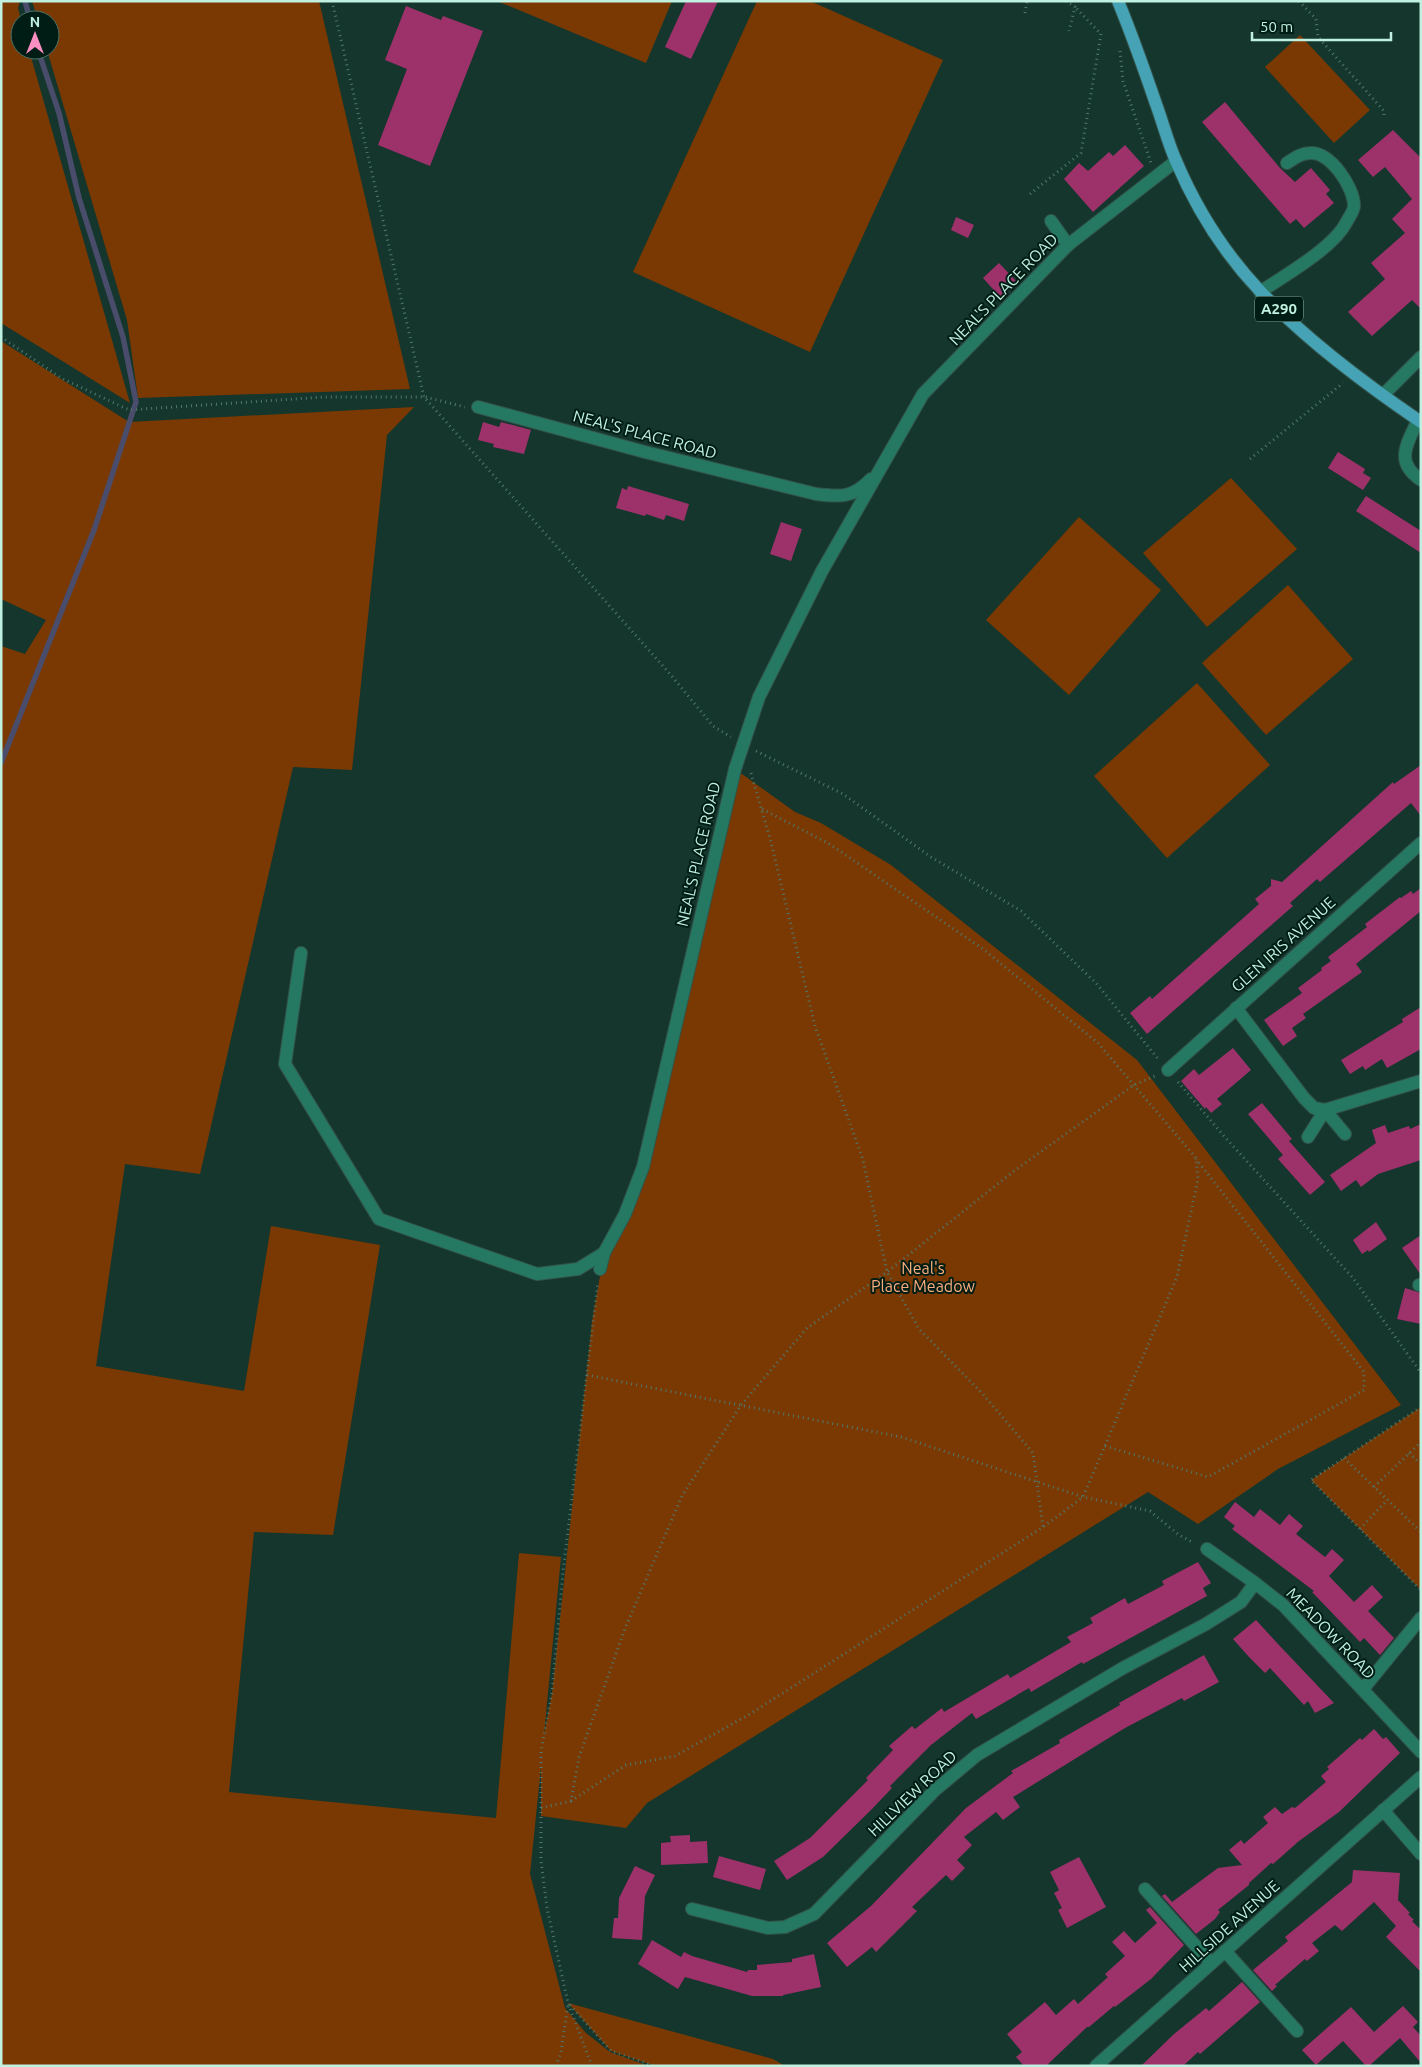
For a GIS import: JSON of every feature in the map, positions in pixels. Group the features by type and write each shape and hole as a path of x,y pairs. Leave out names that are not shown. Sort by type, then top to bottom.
{"main road":[{"name":"A290","path":"1118,1 1137,49 1176,161 1210,226 1260,292 1353,374 1419,421"}],"street":[{"path":"1260,292 1327,245 1345,226 1354,206 1348,183 1332,163 1313,152 1300,154 1287,163"},
{"name":"NEAL'S PLACE ROAD","path":"600,1269 604,1253 625,1214 643,1167 734,768 744,745 759,697 789,633 822,571 923,394 1068,245 1176,161"},
{"path":"1051,221 1068,245"},
{"path":"1383,395 1421,356"},
{"name":"NEAL'S PLACE ROAD","path":"478,407 645,452 816,494 838,496 853,494 862,488 883,467"},
{"path":"1419,421 1408,441 1404,457 1408,471 1421,480"},
{"name":"GLEN IRIS AVENUE","path":"1168,1070 1421,843"},
{"path":"301,953 285,1064 379,1219 537,1274 578,1268 604,1253"},
{"path":"1236,1008 1304,1098 1314,1108 1326,1110 1421,1081"},
{"path":"1326,1110 1345,1134"},
{"path":"1308,1136 1326,1110"},
{"name":"MEADOW ROAD","path":"1207,1549 1283,1605 1421,1752"},
{"name":"HILLVIEW ROAD","path":"692,1909 768,1928 785,1927 814,1914 934,1791 977,1755 1123,1668 1206,1624 1241,1602 1255,1583"},
{"path":"1363,1689 1421,1618"},
{"name":"HILLSIDE AVENUE","path":"1096,2066 1421,1777"},
{"path":"1383,1810 1421,1854"},
{"path":"1145,1889 1212,1963"},
{"path":"1225,1951 1297,2031"}],"path":[{"path":"332,1 424,397 713,726 744,745 843,794 931,857 1020,911 1096,982 1222,1135 1353,1278 1421,1373"},
{"path":"1025,13 1027,1"},
{"path":"1030,194 1081,152 1101,34 1075,7 1066,1"},
{"path":"1299,1 1316,19 1318,37 1384,111 1384,118"},
{"path":"1069,31 1075,7"},
{"path":"1119,48 1123,81 1156,177"},
{"path":"1,337 61,378 129,410 324,398 424,397 476,410 478,407"},
{"path":"1250,459 1353,374"},
{"path":"750,771 771,842 815,1026 863,1160 887,1272 919,1330 982,1392 1033,1453 1043,1527"},
{"path":"760,808 828,843 983,949 1098,1043 1196,1158 1364,1372 1364,1390 1208,1477 1105,1446"},
{"path":"571,1801 582,1748 626,1626 682,1496 741,1405 807,1328 887,1272 1014,1172 1134,1086 1168,1070"},
{"path":"541,1808 571,1801 626,1766 675,1756 750,1714 1043,1527 1083,1497 1177,1277 1198,1179 1196,1158"},
{"path":"592,2066 568,2003 547,1908 541,1861 541,1751 552,1693 564,1563 600,1269"},
{"path":"587,1375 902,1437 1083,1497 1150,1511 1179,1535 1207,1549"},
{"path":"1421,1407 1311,1480 1421,1590"},
{"path":"1374,1487 1421,1442"},
{"path":"1410,1454 1421,1464"},
{"path":"1344,1458 1421,1532"},
{"path":"1360,1529 1387,1500"},
{"path":"556,2066 561,2052 568,2003"},
{"path":"568,2003 611,2051 655,2066"},
{"path":"1417,2066 1421,2063"}],"green space":[{"path":"1,1 20,1 18,10 10,10 10,60 32,60 130,403 1,323"},
{"path":"32,1 319,1 410,389 138,398 127,320 50,60 60,60 60,10 35,10"},
{"path":"497,1 672,1 646,63"},
{"path":"757,1 810,1 943,60 810,352 633,272"},
{"path":"1300,35 1370,110 1334,143 1265,67"},
{"name":"Neal's Place Meadow","path":"1,341 129,422 414,407 387,435 352,770 293,767 200,1174 125,1164 96,1366 244,1391 271,1226 380,1245 333,1535 254,1532 229,1792 496,1818 519,1553 561,1557 544,1735 552,1693 592,1322 604,1253 625,1214 735,769 795,812 821,823 891,865 1137,1060 1401,1405 1278,1469 1198,1524 1148,1492 647,1803 626,1828 541,1816 541,1767 530,1874 565,2008 586,2033 610,2052 649,2066 1,2066 1,646 25,654 46,620 1,599"},
{"path":"1231,478 1297,549 1207,627 1143,553"},
{"path":"1079,517 1161,590 1069,695 986,620"},
{"path":"1288,585 1353,659 1266,735 1202,663"},
{"path":"1197,683 1270,765 1167,858 1094,776"},
{"path":"1421,1407 1421,1590 1311,1480"},
{"path":"568,2003 773,2059 785,2066 655,2066 611,2051"}],"building":[{"path":"686,1 718,1 691,59 665,47"},
{"path":"406,6 441,20 443,16 483,31 430,166 378,145 407,69 385,60"},
{"path":"1225,102 1280,168 1295,182 1311,168 1330,190 1326,194 1334,203 1304,228 1296,219 1290,224 1202,122"},
{"path":"1393,130 1421,158 1421,309 1412,300 1372,336 1348,312 1385,279 1371,263 1405,233 1392,219 1412,199 1385,167 1373,177 1358,160"},
{"path":"1125,145 1144,166 1093,212 1064,179 1079,163 1088,171 1109,152 1113,156"},
{"path":"956,217 974,225 968,238 951,230"},
{"path":"999,263 1017,282 1001,298 983,278"},
{"path":"483,422 499,427 501,422 531,430 524,454 493,447 494,444 478,440"},
{"path":"1338,452 1365,469 1363,473 1371,478 1363,490 1328,468"},
{"path":"628,486 689,504 684,521 666,515 664,520 616,508 622,488 627,490"},
{"path":"1366,496 1421,531 1421,553 1356,511"},
{"path":"781,522 802,529 791,561 770,554"},
{"path":"1421,765 1421,816 1411,803 1320,882 1317,879 1290,903 1293,906 1147,1034 1130,1013 1150,996 1152,999 1259,904 1255,899 1271,886 1271,879 1282,882 1393,782 1394,784"},
{"path":"1421,888 1421,911 1356,964 1362,972 1303,1014 1306,1018 1292,1028 1297,1036 1283,1046 1264,1020 1302,993 1298,988 1322,970 1321,968 1331,961 1328,957 1367,927 1365,924 1400,897 1411,891 1413,894"},
{"path":"1421,1007 1421,1049 1387,1068 1382,1059 1365,1070 1363,1066 1350,1074 1341,1060 1403,1022 1402,1019"},
{"path":"1233,1048 1251,1070 1217,1099 1222,1104 1211,1113 1206,1107 1205,1109 1181,1081 1194,1069 1199,1075"},
{"path":"1262,1103 1292,1139 1289,1141 1325,1182 1310,1195 1278,1159 1283,1155 1248,1114"},
{"path":"1421,1124 1421,1160 1378,1174 1361,1187 1356,1180 1341,1191 1330,1175 1376,1143 1372,1130 1385,1125 1388,1133 1409,1126 1410,1129"},
{"path":"1376,1222 1387,1239 1369,1252 1368,1250 1362,1254 1353,1240"},
{"path":"1421,1235 1421,1275 1402,1248"},
{"path":"1405,1288 1421,1293 1421,1324 1397,1319"},
{"path":"1235,1502 1254,1517 1260,1509 1280,1525 1289,1514 1303,1526 1296,1534 1325,1557 1332,1549 1344,1560 1329,1576 1354,1602 1372,1585 1383,1597 1368,1611 1394,1638 1380,1655 1364,1638 1360,1642 1312,1592 1314,1591 1232,1529 1235,1526 1224,1517"},
{"path":"1198,1562 1211,1583 1203,1588 1207,1596 1083,1664 1082,1662 1031,1692 1029,1688 976,1719 972,1713 931,1745 890,1786 892,1788 871,1810 823,1857 787,1880 774,1861 810,1838 868,1780 866,1778 893,1750 889,1746 912,1726 915,1729 942,1708 944,1712 1008,1674 1010,1678 1071,1642 1067,1637 1093,1623 1090,1618 1125,1598 1128,1604 1164,1585 1162,1581"},
{"path":"1256,1620 1334,1703 1315,1713 1308,1701 1304,1705 1270,1668 1265,1673 1249,1657 1233,1639"},
{"path":"1204,1655 1219,1682 1184,1701 1182,1698 1125,1728 1013,1797 1020,1807 1003,1820 996,1812 964,1837 972,1845 957,1860 965,1868 952,1881 946,1875 912,1907 917,1911 876,1952 872,1947 847,1967 827,1943 871,1906 966,1808 1013,1773 1011,1771 1060,1743 1059,1740 1120,1705 1119,1703"},
{"path":"1374,1729 1383,1739 1386,1737 1400,1753 1339,1812 1299,1841 1273,1864 1271,1863 1249,1885 1218,1910 1220,1912 1215,1919 1196,1934 1162,1896 1165,1894 1172,1902 1218,1868 1242,1865 1229,1850 1241,1840 1244,1844 1268,1823 1263,1817 1275,1807 1282,1814 1292,1807 1295,1808 1326,1782 1321,1776 1329,1769 1327,1767 1360,1738 1362,1740"},
{"path":"690,1835 690,1842 707,1841 708,1863 661,1865 661,1843 671,1842 670,1836"},
{"path":"719,1856 766,1869 760,1890 713,1877"},
{"path":"1079,1857 1106,1907 1067,1928 1058,1910 1062,1908 1054,1893 1059,1890 1050,1872"},
{"path":"635,1866 655,1875 645,1896 642,1940 612,1938 614,1918 618,1918 619,1898"},
{"path":"1353,1870 1400,1873 1398,1900 1410,1913 1408,1914 1414,1920 1412,1921 1421,1930 1421,1972 1386,1937 1396,1926 1374,1902 1342,1931 1335,1925 1312,1943 1319,1951 1307,1961 1305,1959 1275,1985 1277,1986 1272,1991 1253,1970 1288,1941 1285,1937 1352,1882"},
{"path":"1150,1907 1184,1945 1151,1979 1087,2027 1046,2066 1024,2066 1016,2057 1022,2052 1007,2034 1045,2002 1056,2015 1074,1999 1078,2004 1108,1977 1105,1974 1125,1956 1112,1942 1124,1931 1135,1943 1157,1923 1146,1910"},
{"path":"652,1940 681,1957 684,1952 747,1972 748,1970 757,1970 757,1965 792,1962 792,1959 814,1954 821,1987 783,1996 752,1996 685,1977 678,1989 638,1964"},
{"path":"1242,1982 1260,2002 1200,2054 1198,2052 1183,2066 1141,2066 1174,2034 1206,2008 1209,2011"},
{"path":"1403,2006 1418,2022 1413,2027 1421,2036 1421,2063 1400,2038 1369,2066 1366,2066 1343,2041 1316,2065 1302,2050 1351,2007 1374,2032"}],"waterway":[{"path":"25,1 27,10"},
{"path":"1,763 94,530 136,402 123,337 79,198 59,113 41,60"}]}
